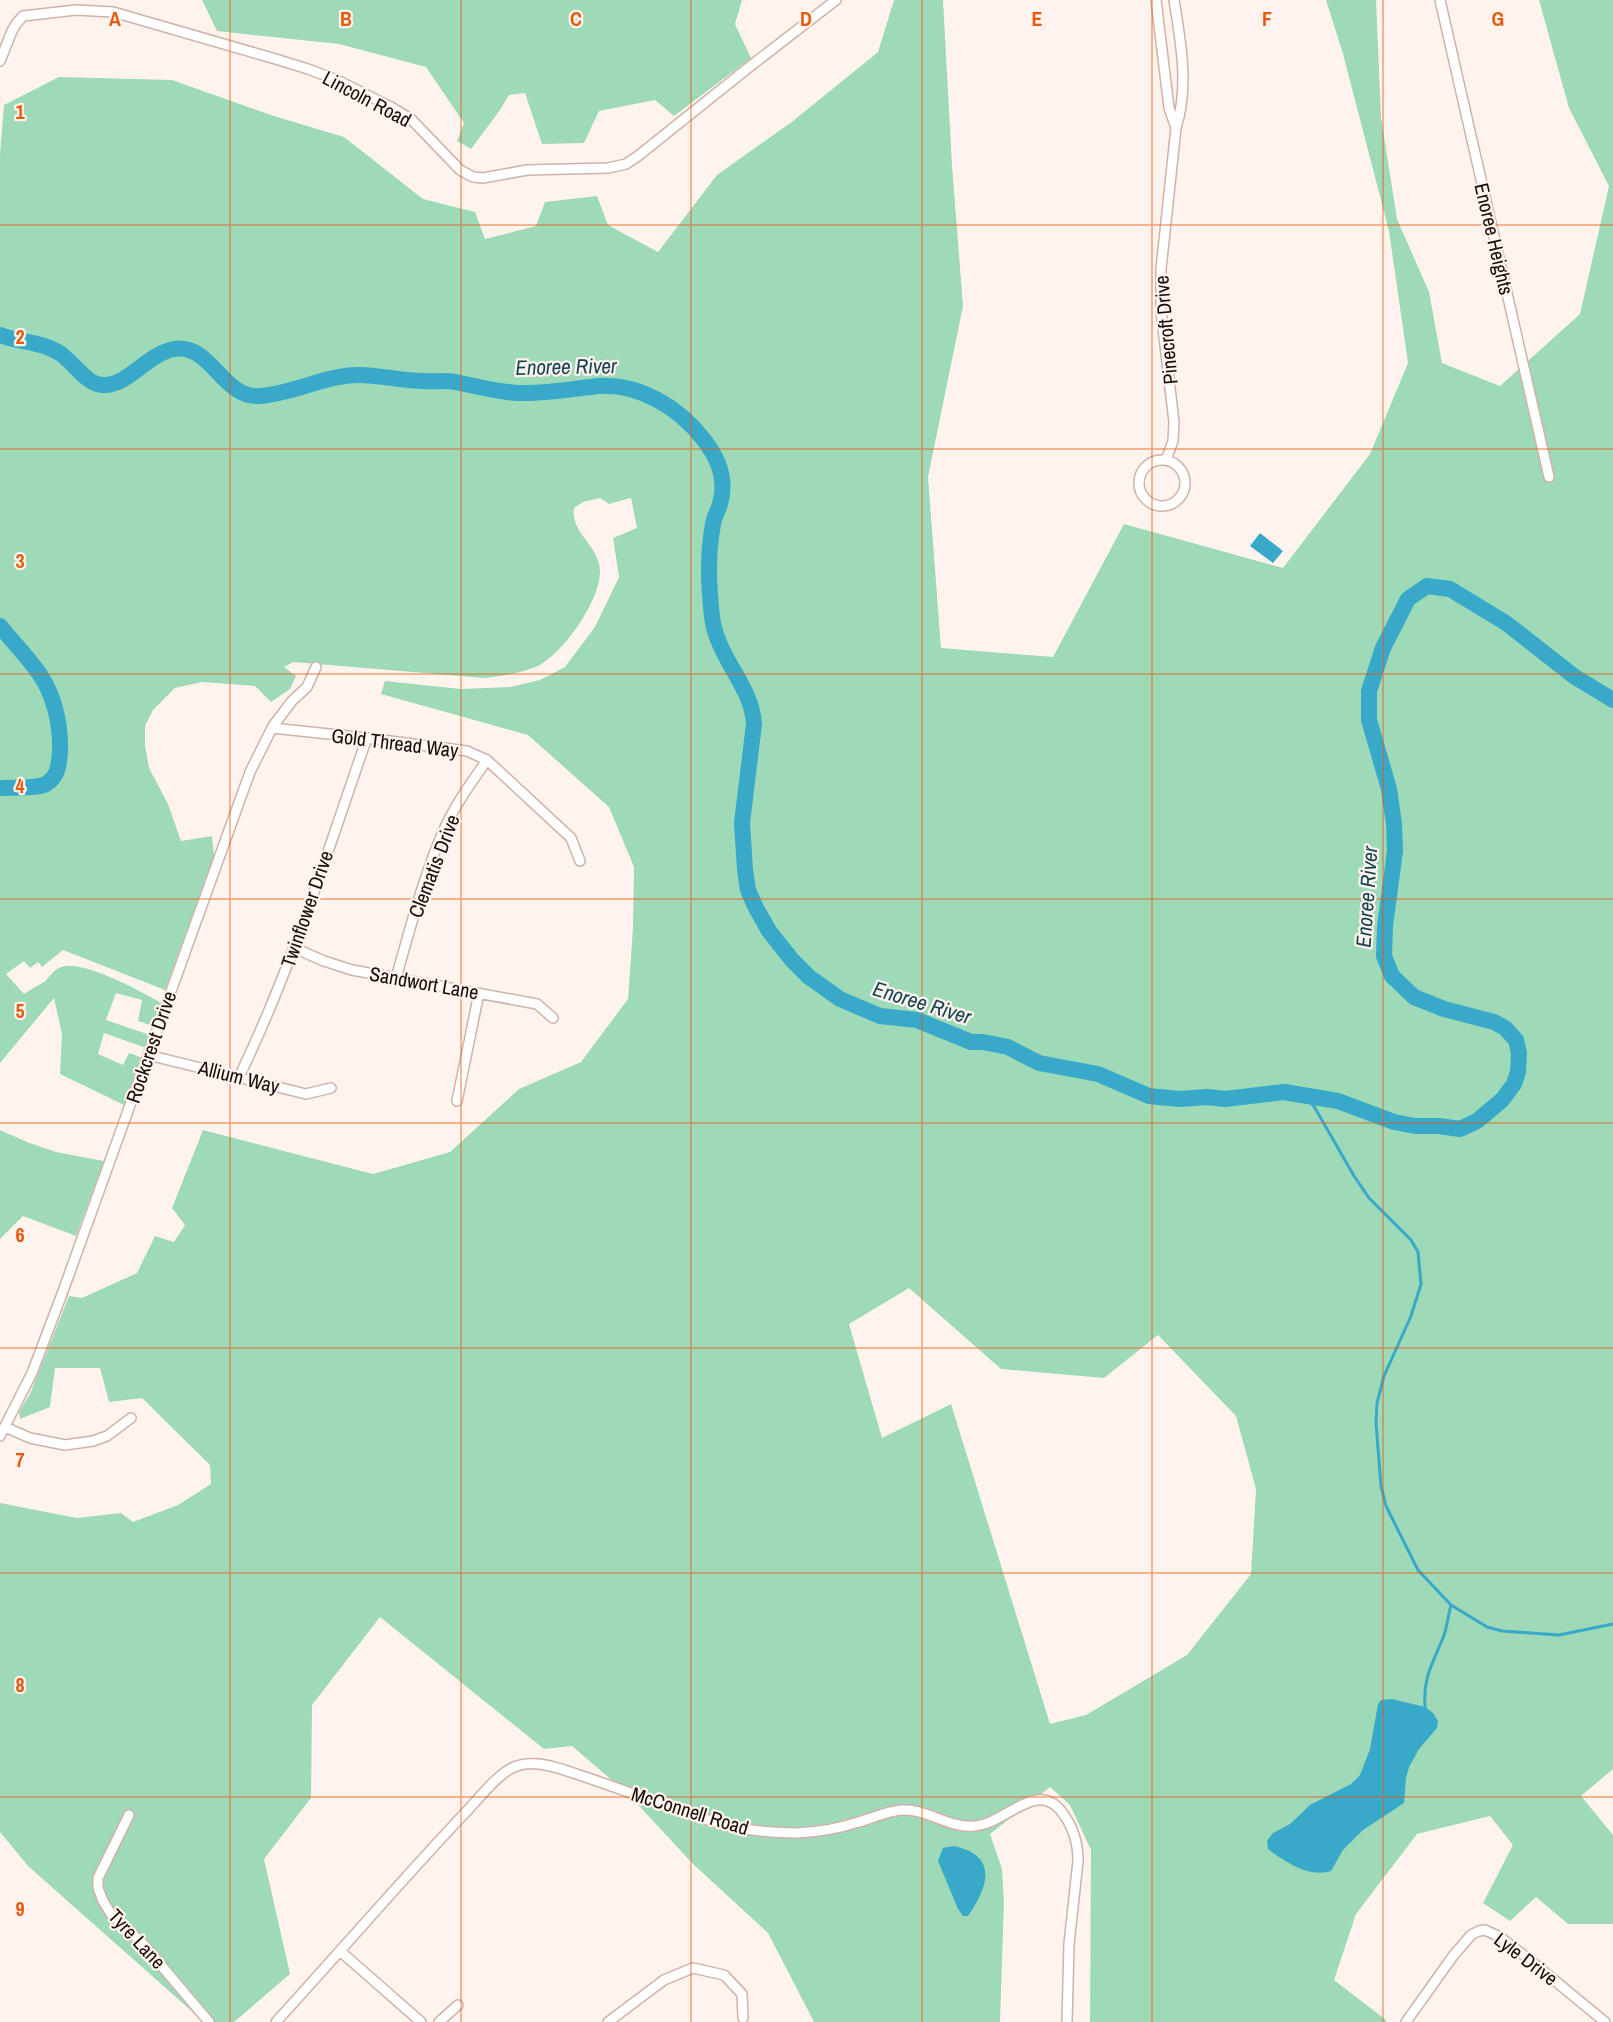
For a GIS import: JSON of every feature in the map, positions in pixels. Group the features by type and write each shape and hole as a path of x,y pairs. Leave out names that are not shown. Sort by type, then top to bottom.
{"street":[{"name":"Lincoln Road","path":"0,61 12,31 23,16 76,10 113,12 279,60 337,80 405,115 428,135 460,170 473,177 483,178 527,170 608,168 626,164 836,0"},
{"name":"Pinecroft Drive","path":"1156,0 1169,108 1176,128"},
{"name":"Pinecroft Drive","path":"1166,460 1173,441 1174,422 1161,311 1161,269 1176,128 1182,110 1184,88 1174,0"},
{"name":"Enoree Heights","path":"1440,0 1549,477"},
{"path":"1155,460 1166,460 1175,464 1182,472 1185,487 1181,497 1173,504 1158,506 1144,499 1139,489 1138,479 1146,465 1155,460"},
{"name":"Rockcrest Drive","path":"2,1432 32,1373 59,1304 250,772 272,728 287,707 307,687 316,667"},
{"name":"Gold Thread Way","path":"272,728 467,751 487,760 571,838 580,861"},
{"name":"Twinflower Drive","path":"239,1077 264,1027 294,948 366,738"},
{"name":"Clematis Drive","path":"396,978 417,904 443,832 458,803 487,760"},
{"name":"Sandwort Lane","path":"294,948 352,970 537,1004 553,1018"},
{"path":"457,1101 479,993"},
{"name":"Allium Way","path":"148,1055 306,1094 331,1088"},
{"path":"2,1432 65,1445 100,1439 131,1418"},
{"name":"McConnell Road","path":"276,2022 438,1841 503,1773 522,1764 537,1763 715,1822 740,1829 767,1832 797,1833 826,1830 855,1824 890,1811 903,1810 917,1811 961,1826 981,1826 1028,1803 1042,1799 1052,1802 1061,1810 1078,1848 1069,1944 1067,2022"},
{"name":"Tyre Lane","path":"129,1815 98,1878 98,1888 103,1901 111,1914 144,1945 209,2022"},
{"name":"Lyle Drive","path":"1406,2022 1453,1956 1471,1935 1485,1930 1493,1932 1526,1957 1605,2022"},
{"path":"340,1951 422,2022"},
{"path":"609,2022 664,1980 693,1968 724,1975 742,1994 743,2018"},
{"path":"439,2022 458,2005"}],"green space":[{"path":"202,0 742,0 735,24 751,58 674,116 655,100 599,111 584,143 542,144 525,93 509,95 471,149 457,141 464,123 426,67 339,44 217,31"},
{"path":"894,0 943,0 963,306 928,477 941,648 1053,657 1124,524 1283,568 1370,454 1408,363 1389,231 1343,54 1326,0 1376,0 1381,117 1397,219 1429,292 1442,363 1500,386 1580,314 1609,186 1569,108 1539,0 1613,0 1613,1769 1581,1796 1613,1835 1613,1924 1568,1924 1536,1897 1510,1921 1483,1903 1513,1845 1490,1816 1417,1834 1356,1914 1334,1980 1386,2022 1090,2022 1091,1850 1070,1805 1050,1787 990,1834 1002,1869 1004,1902 1000,2022 814,2022 768,1933 693,1864 628,1794 572,1746 544,1749 380,1617 312,1705 311,1798 264,1859 290,1974 234,2022 204,2022 28,1866 0,1832 0,1503 77,1518 121,1513 133,1522 178,1505 211,1484 210,1465 142,1398 109,1402 100,1368 55,1368 50,1407 20,1419 19,1412 30,1394 69,1296 82,1298 137,1273 155,1236 174,1242 185,1225 172,1208 203,1130 373,1174 450,1152 519,1089 581,1062 628,999 634,867 609,807 528,735 381,694 385,681 461,689 510,687 540,680 565,667 595,627 619,577 613,538 637,528 631,498 609,504 600,498 583,502 574,508 576,524 593,549 599,564 600,576 590,606 581,621 559,649 538,666 512,674 484,678 293,662 284,667 296,676 290,689 271,702 255,686 202,682 175,688 153,710 145,726 145,745 149,768 168,804 181,841 212,836 214,856 165,990 63,950 42,967 38,962 30,968 24,961 6,974 24,994 44,982 61,967 83,968 140,991 161,1003 153,1026 138,1021 142,1000 116,993 106,1020 150,1035 146,1048 104,1033 98,1054 123,1065 129,1053 143,1058 124,1105 60,1074 62,1034 54,998 0,1063 0,155 4,105 59,77 172,80 274,116 344,137 423,199 475,212 485,239 536,226 545,202 597,196 608,225 658,252 717,175 793,121 878,52","holes":["909,1288 1001,1369 1104,1378 1158,1335 1236,1416 1256,1489 1251,1574 1187,1655 1086,1715 1050,1724 951,1404 882,1438 849,1324"]},
{"path":"0,1130 56,1152 104,1161 76,1236 23,1216 0,1239"}],"water":[{"path":"1260,533 1283,551 1273,563 1250,546"},
{"path":"1392,1699 1425,1707 1438,1721 1437,1728 1419,1749 1409,1767 1404,1803 1363,1830 1343,1850 1331,1871 1323,1873 1306,1871 1290,1864 1268,1849 1267,1841 1273,1833 1290,1824 1310,1805 1351,1784 1360,1775 1370,1749 1378,1704 1381,1700"},
{"path":"954,1846 978,1857 985,1874 981,1894 968,1916 963,1916 958,1909 938,1861 943,1848"}],"waterway":[{"name":"Enoree River","path":"0,335 54,350 66,358 86,378 103,385 121,380 164,352 187,349 198,354 235,389 259,396 272,395 334,378 359,375 415,381 451,381 518,393 613,386 643,393 671,408 694,428 709,447 718,462 722,478 722,495 714,521 710,550 711,612 719,643 743,688 752,711 754,724 742,823 745,870 748,890 769,931 809,977 840,999 880,1016 917,1020 971,1042 1008,1047 1039,1063 1098,1074 1149,1096 1225,1099 1284,1092 1338,1101 1394,1122 1460,1129 1477,1121 1502,1100 1514,1084 1518,1072 1519,1053 1516,1040 1505,1028 1494,1022 1444,1009 1414,997 1392,976 1384,956 1385,926 1395,851 1394,824 1389,789 1369,720 1369,691 1383,648 1408,599 1427,586 1450,589 1506,623 1575,677 1613,700"},
{"name":"Enoree River","path":"0,626 32,663 52,698 58,719 60,752 55,774 46,784 0,788"},
{"path":"1304,1094 1315,1108 1369,1198 1411,1240 1418,1252 1421,1284 1411,1316 1384,1376 1377,1403 1376,1423 1381,1486 1386,1506 1418,1570 1451,1605 1487,1627 1502,1631 1559,1635 1613,1624"},
{"path":"1425,1707 1427,1679 1444,1634 1451,1605"}]}
